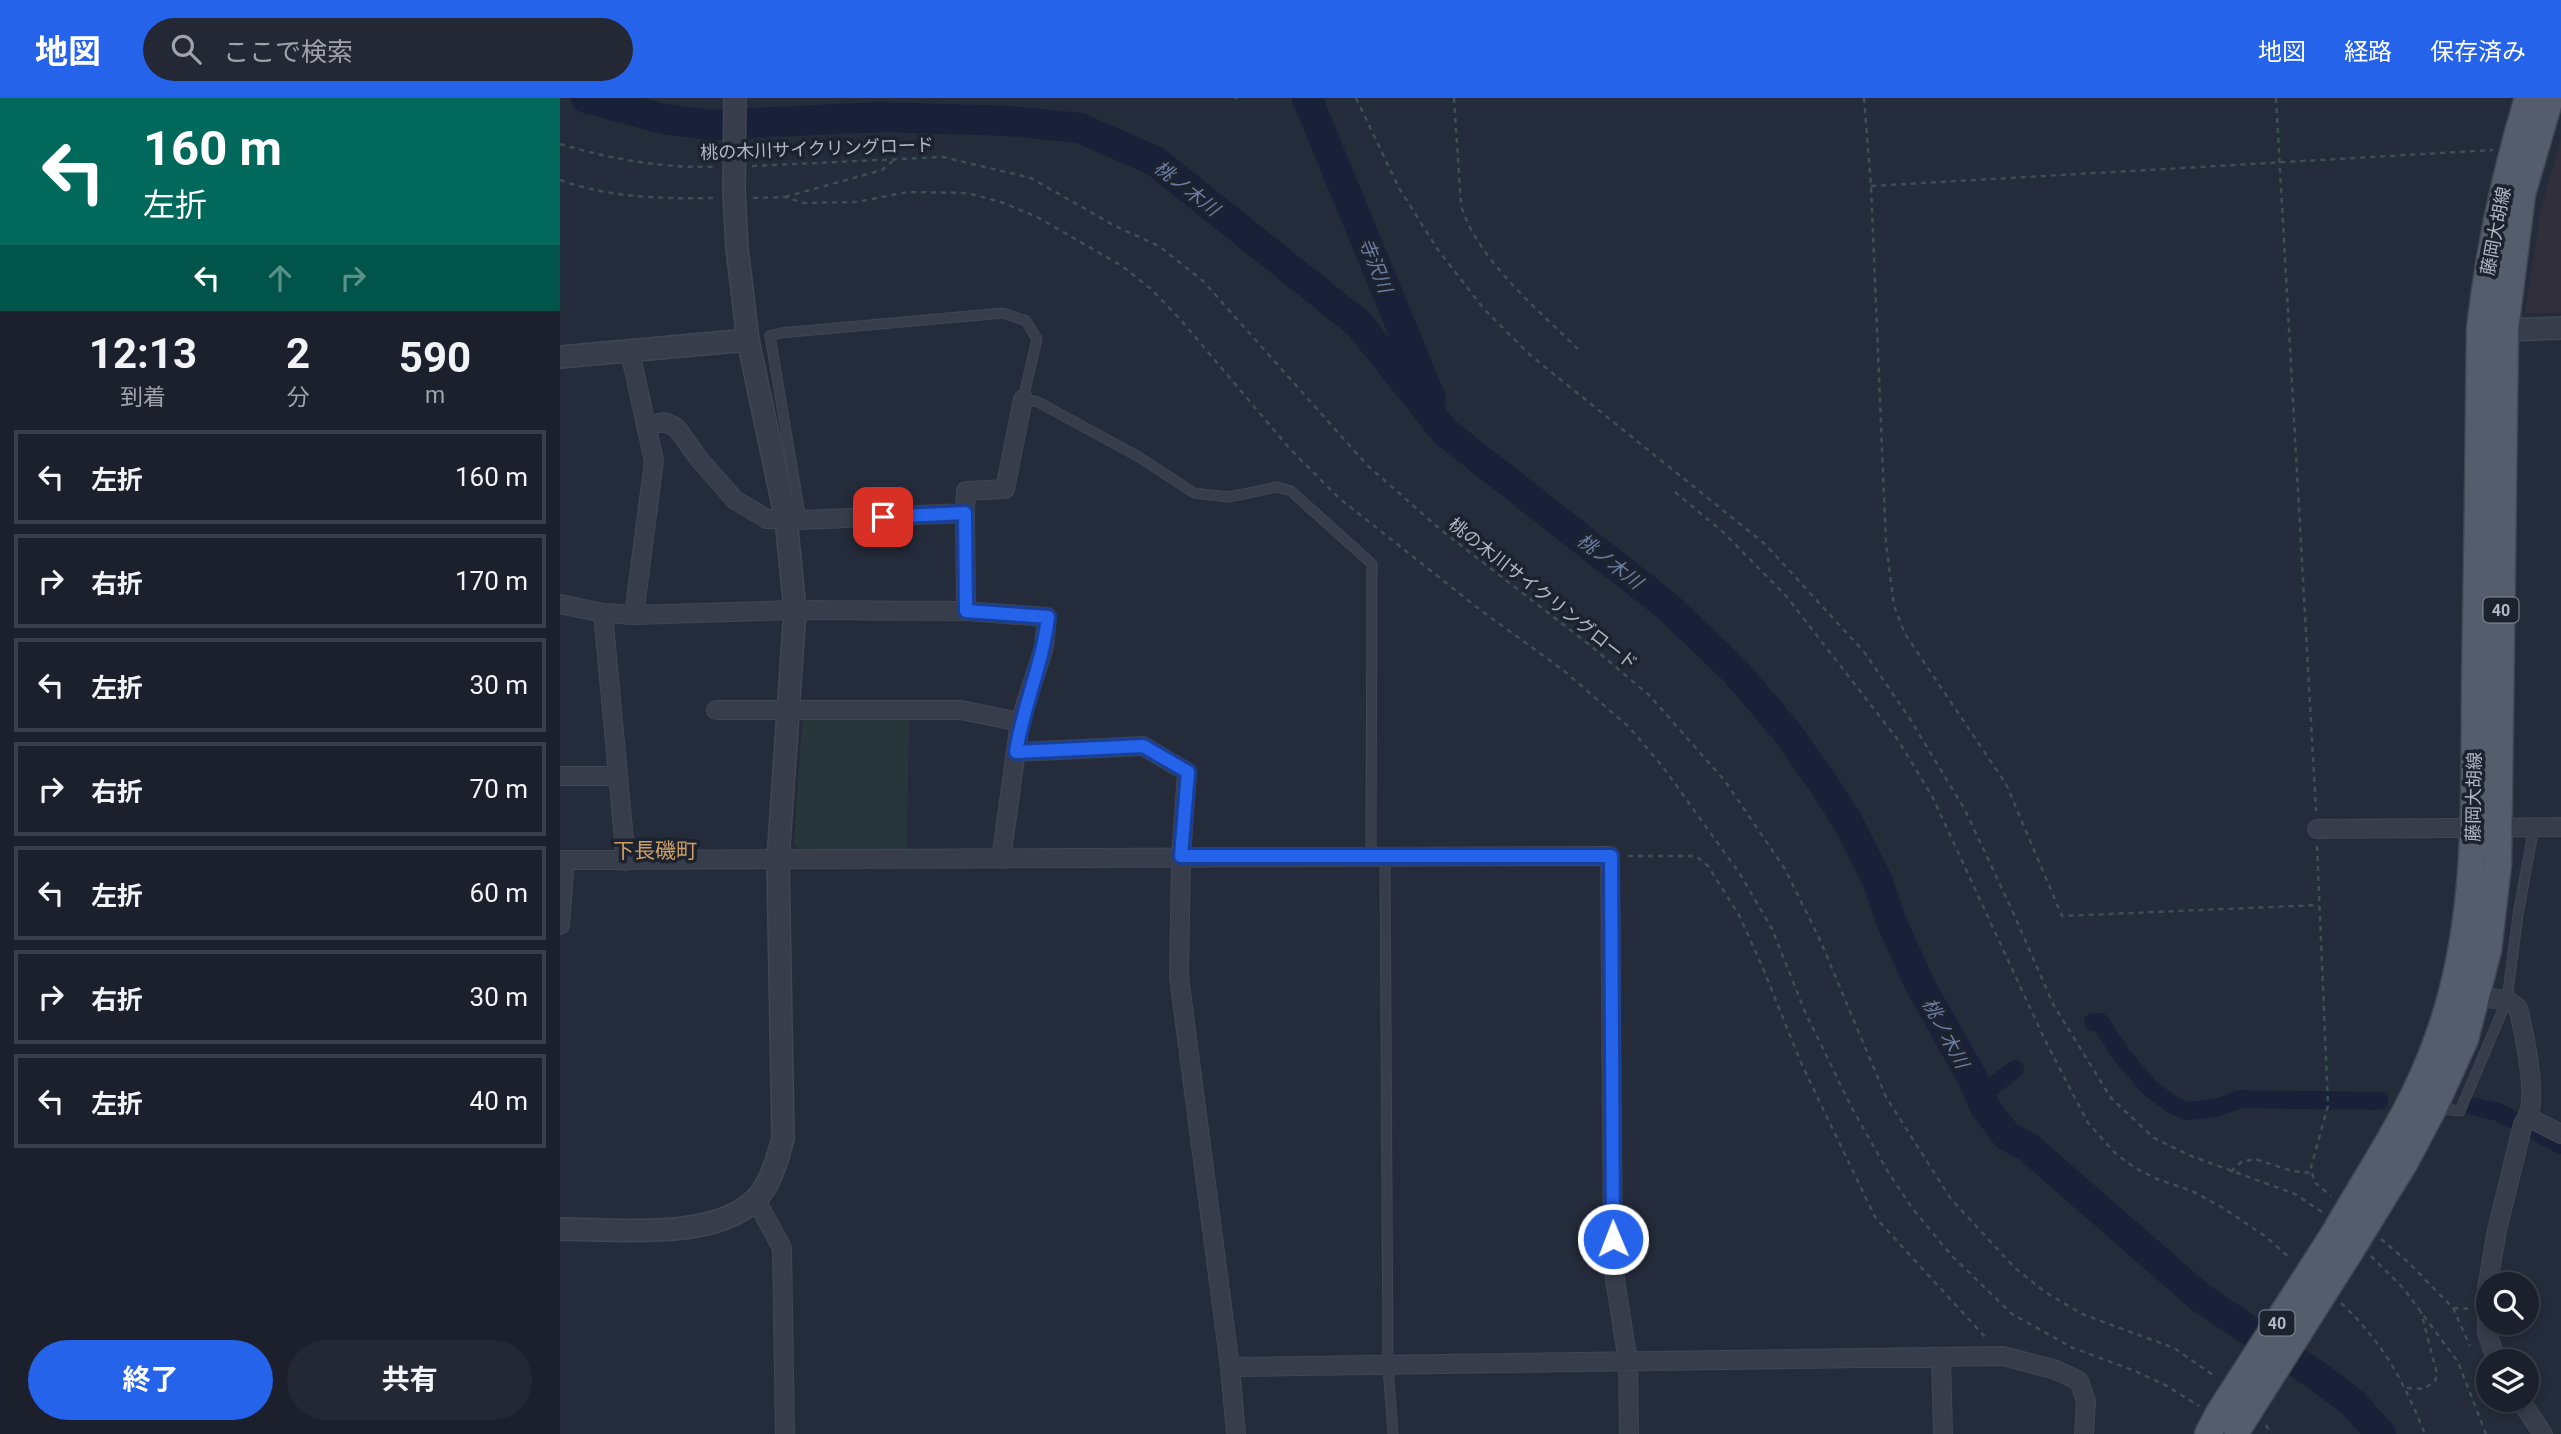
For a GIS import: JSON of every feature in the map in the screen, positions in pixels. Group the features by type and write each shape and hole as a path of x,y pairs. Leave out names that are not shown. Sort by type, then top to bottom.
{"main road":[{"name":"藤岡大胡線","path":"2223,1426 2351,1236 2405,1162 2465,1039 2488,950 2498,863 2486,827 2480,329 2488,263 2512,149 2528,98"},
{"name":"藤岡大胡線","path":"2351,1236 2384,1154 2439,1037 2463,946 2486,827 2505,330 2522,194 2550,98"}],"street":[{"path":"560,1229 671,1229 730,1217 755,1200 777,1161 783,1138 778,860 795,610 794,520 748,340 737,248 734,98"},
{"path":"2505,330 2561,328"},
{"path":"560,357 748,340"},
{"path":"630,352 654,461 634,615"},
{"path":"966,611 966,491 1005,489 1023,399"},
{"path":"646,426 664,422 676,427 699,459 735,500 767,519 965,513"},
{"path":"560,604 603,613 634,615 795,610 966,611 1048,617 1044,648 1020,722 1002,859"},
{"path":"603,613 626,861"},
{"path":"716,710 961,710 1020,722"},
{"path":"1016,752 1143,746 1188,772 1181,856 1179,977 1230,1367 1236,1434"},
{"path":"560,776 618,776"},
{"path":"2317,829 2561,827"},
{"path":"560,925 563,861 1611,856 1614,1266 1628,1362 1629,1434"},
{"path":"2477,997 2507,1000 2518,1008 2531,1096 2528,1117 2523,1124 2497,1230 2491,1272"},
{"path":"2528,1117 2561,1134"},
{"path":"755,1200 782,1248 785,1434"},
{"path":"1230,1367 2003,1356 2056,1370 2079,1381 2086,1401 2084,1434"},
{"path":"1941,1358 1942,1434"},
{"path":"2528,1412 2543,1434"}],"lane":[{"path":"794,520 770,336 1003,313 1026,321 1037,339 1023,399 1038,402 1117,445 1194,493 1229,497 1277,487 1291,491 1372,564 1388,1366 1393,1434"},
{"path":"2434,1107 2460,1111 2507,1000 2518,915 2534,827"}],"path":[{"path":"1356,98 1399,188 1438,250 1484,309 1530,355 1765,544 1865,653 1910,719 1965,810 2053,1004 2110,1098 2154,1138 2231,1172 2295,1194 2351,1236 2420,1309 2458,1362 2486,1434"},
{"path":"1454,98 1461,205 1465,219 1506,279 1578,349"},
{"path":"1864,98 1871,186 1886,543 1894,606 1905,634 2006,784 2062,916 2319,905"},
{"path":"2276,98 2317,829 2328,1090 2328,1106 2311,1173 2314,1182 2332,1197"},
{"name":"桃の木川サイクリングロード","path":"560,144 600,156 659,165 723,167"},
{"path":"1871,186 2512,149"},
{"name":"桃の木川サイクリングロード","path":"748,166 943,157 1031,178 1115,226 1159,246 1203,282 1367,465 1441,530 1591,646 1650,696 1725,781 1785,869 1820,940 1885,1097 1951,1199 2015,1268 2045,1292 2082,1314 2174,1348 2218,1378"},
{"path":"785,197 882,170 894,160"},
{"path":"560,180 627,197 664,199 735,195 785,197 804,203 856,202 908,192 967,193 1037,216 1122,266 1151,289 1189,329 1290,449 1339,498 1479,609 1563,670 1630,728 1663,767 1740,874 1772,929 1807,1014 1854,1112 1912,1208 1951,1255 2012,1314 2071,1347 2167,1386 2196,1403 2223,1426"},
{"path":"1675,492 1724,533 1787,597 1898,740 1933,796 2044,1038 2088,1123 2115,1153 2135,1168 2192,1191 2223,1208 2265,1236 2294,1261"},
{"path":"1611,856 1696,856 1708,866 1739,915 1802,1065 1875,1217 2003,1356"},
{"path":"2231,1172 2241,1162 2255,1159 2292,1171 2311,1173"},
{"path":"2351,1236 2409,1263 2453,1308 2470,1346"},
{"path":"2337,1300 2382,1349 2406,1387 2426,1434"},
{"path":"2453,1308 2476,1308"},
{"path":"2406,1387 2424,1389 2435,1381 2437,1374 2420,1309"},
{"path":"2263,1421 2271,1434"}],"shaded area":[{"path":"2561,139 2561,313 2525,313 2540,213"},
{"path":"809,716 909,717 907,854 801,853 794,843 802,723"}],"waterway":[{"name":"桃ノ木川","path":"586,98 663,119 710,125 881,117 1009,121 1080,128 1155,161 1359,324 1445,432 1667,606 1736,672 1786,731 1849,824 1877,880 1892,923 1920,985 1973,1079 1985,1107 2007,1136 2028,1147 2201,1298 2353,1403 2381,1434"},
{"name":"寺沢川","path":"1307,98 1431,399"},
{"path":"2093,1022 2100,1022 2123,1057 2151,1089 2173,1105 2187,1111 2216,1108 2241,1099 2379,1101"},
{"path":"1981,1095 2015,1069"},
{"path":"2471,1106 2498,1112 2561,1145"}],"district":[{"name":"下長磯町","path":"655,851"}],"route":[{"path":"883,517 965,513 966,611 1048,617 1044,648 1020,722 1016,752 1143,746 1188,772 1181,856 1611,856 1613,1239"}]}
